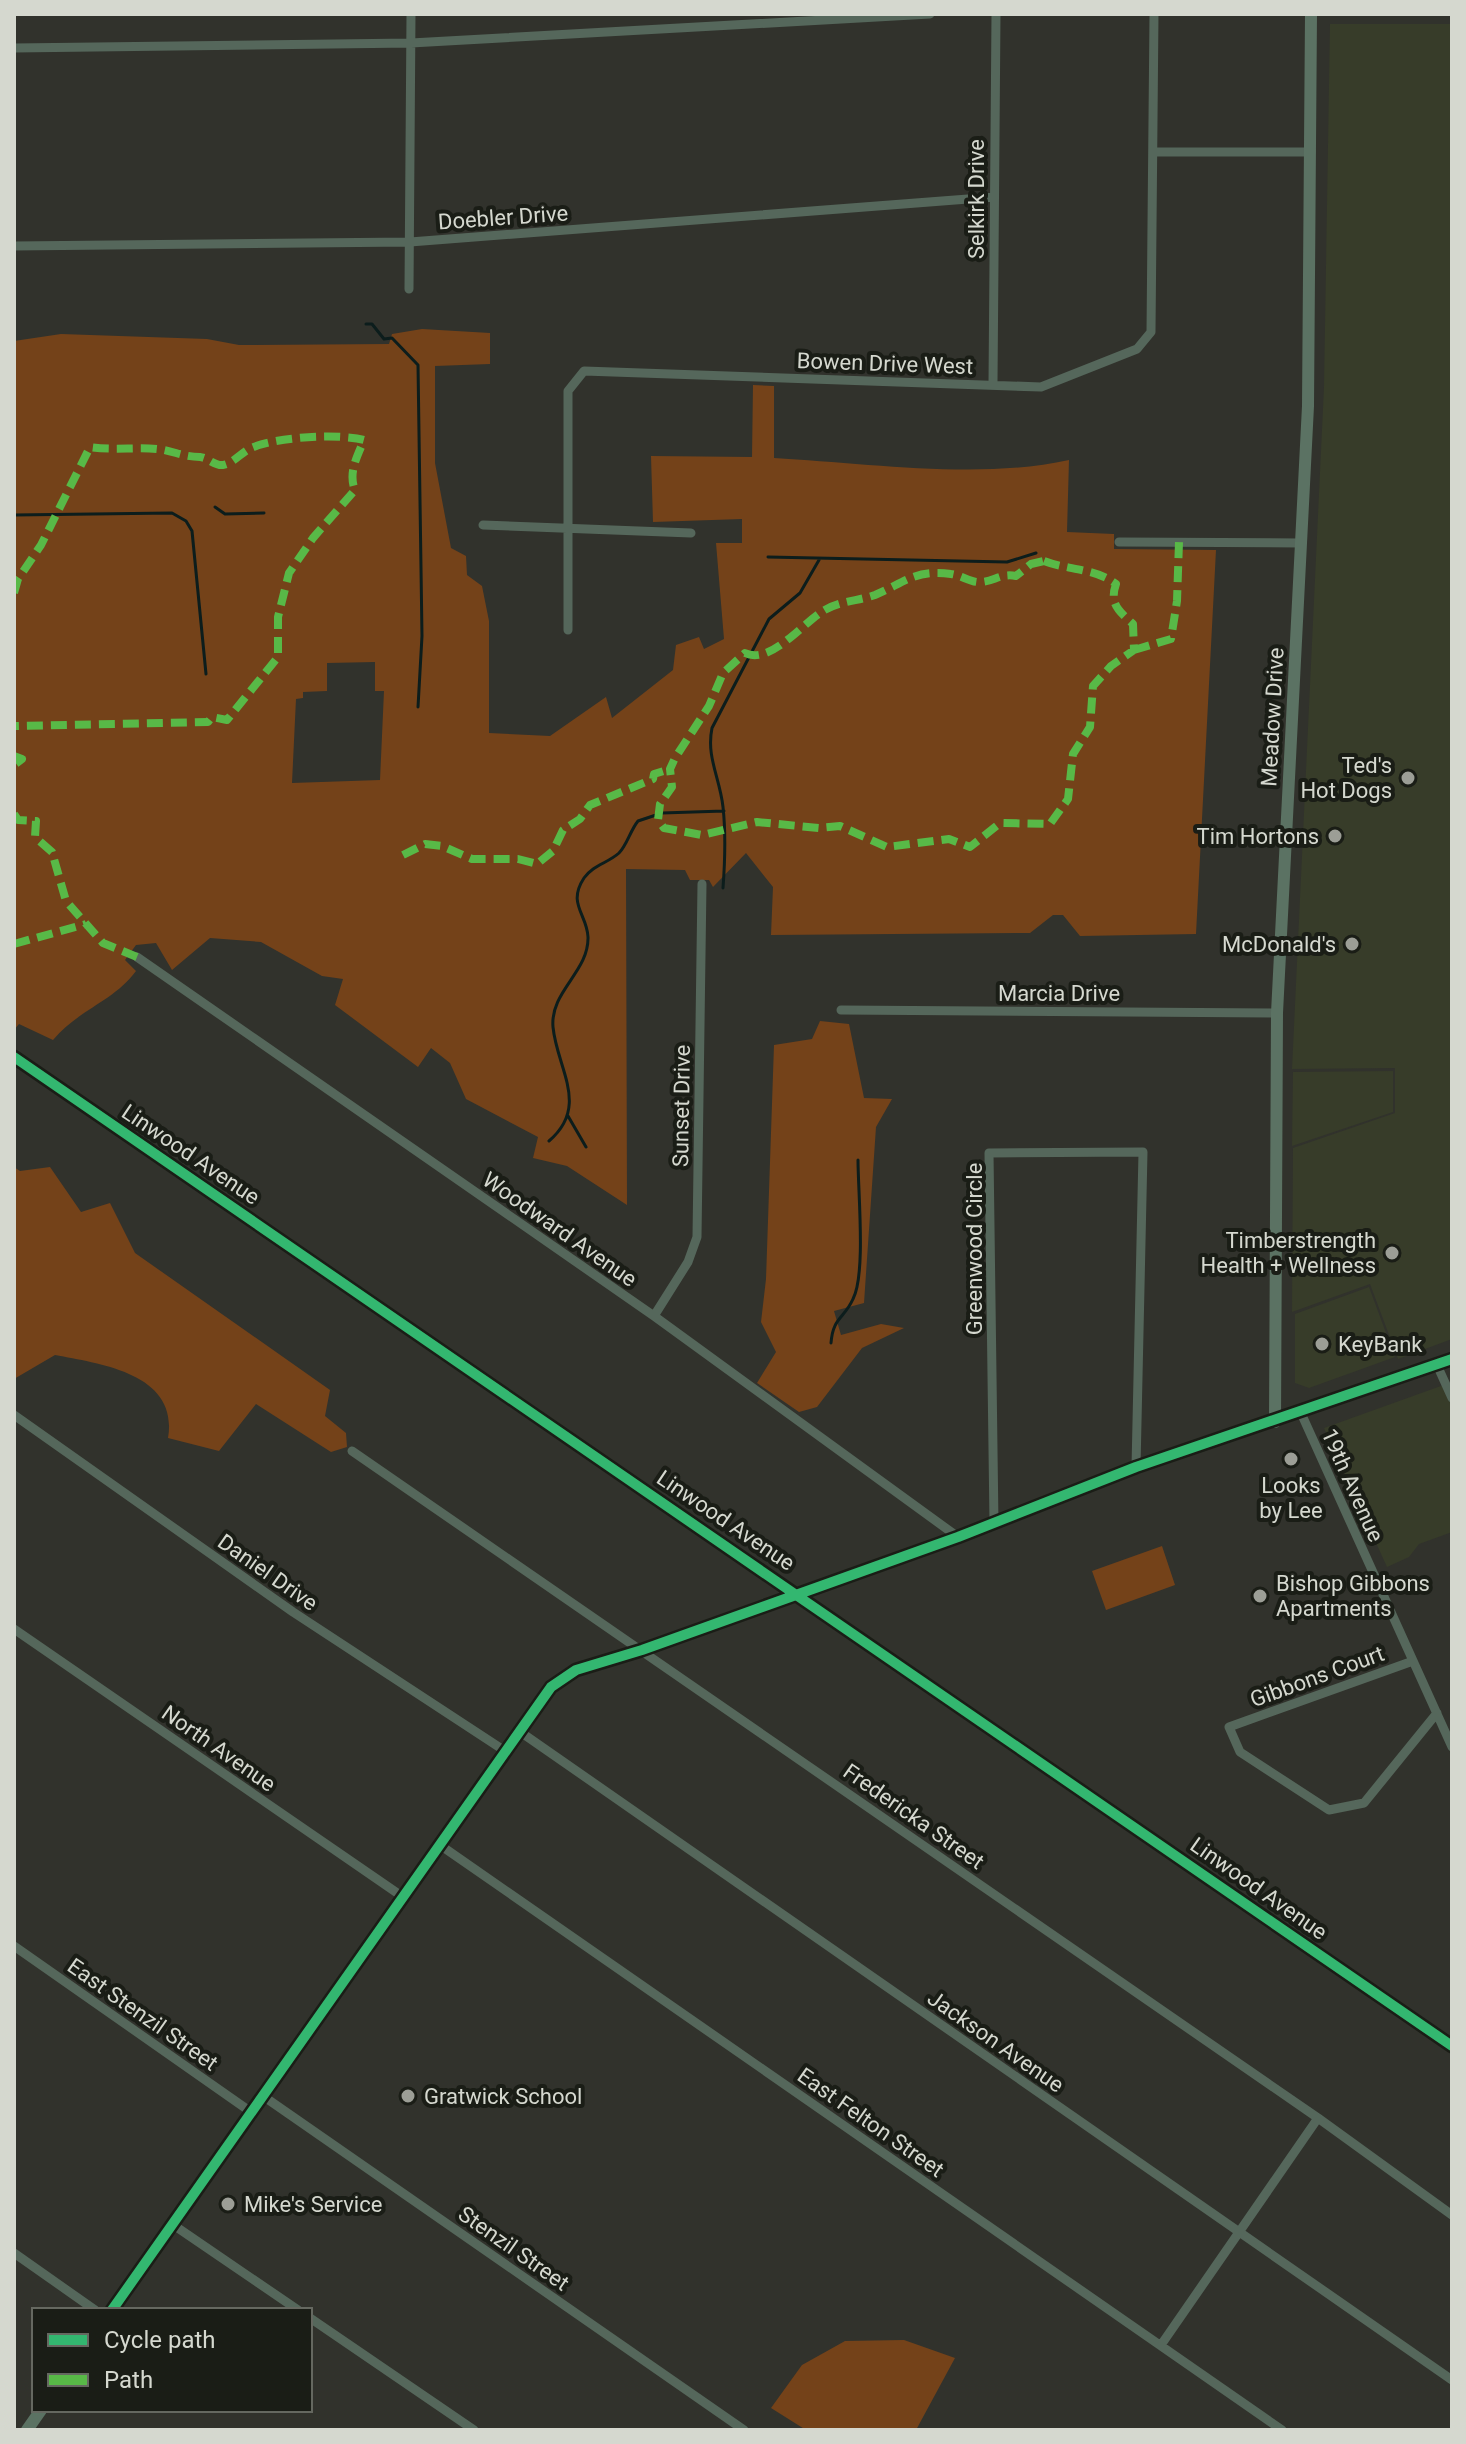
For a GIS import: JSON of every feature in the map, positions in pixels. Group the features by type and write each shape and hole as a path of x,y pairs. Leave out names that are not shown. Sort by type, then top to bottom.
{"street":[{"path":"409,289 411,14"},
{"path":"14,48 411,43 930,14"},
{"name":"Selkirk Drive","path":"993,384 996,14"},
{"name":"Bowen Drive West","path":"568,527 568,391 584,371 1041,387 1137,349 1151,332 1154,14"},
{"name":"Meadow Drive","path":"1275,1422 1277,1013 1308,406 1311,14"},
{"path":"1154,152 1311,152"},
{"name":"Doebler Drive","path":"14,246 410,242 994,197"},
{"path":"483,525 691,533"},
{"path":"568,527 568,630"},
{"path":"1119,542 1301,543"},
{"name":"Sunset Drive","path":"654,1316 688,1262 697,1237 702,884"},
{"name":"Woodward Avenue","path":"137,957 654,1316 958,1537"},
{"name":"Marcia Drive","path":"841,1010 1277,1013"},
{"name":"Linwood Avenue","path":"14,1057 1452,2046"},
{"name":"Greenwood Circle","path":"994,1523 989,1153 1143,1152 1136,1467"},
{"path":"113,2308 551,1687 576,1670 642,1650 958,1537 1136,1467 1452,1359"},
{"path":"1437,1365 1452,1398"},
{"name":"19th Avenue","path":"1301,1413 1452,1747"},
{"name":"Daniel Drive","path":"14,1415 293,1612 505,1751"},
{"name":"Fredericka Street","path":"352,1451 1318,2118 1452,2215"},
{"name":"North Avenue","path":"14,1629 403,1897"},
{"name":"Gibbons Court","path":"1413,1661 1229,1727 1240,1752 1329,1810 1364,1803 1437,1713"},
{"name":"Jackson Avenue","path":"519,1731 1452,2380"},
{"name":"East Felton Street","path":"440,1845 1282,2430"},
{"name":"East Stenzil Street","path":"14,1946 251,2112"},
{"name":"Stenzil Street","path":"263,2096 744,2430"},
{"path":"1161,2345 1241,2234 1318,2118"},
{"path":"172,2224 295,2308"},
{"path":"14,2253 92,2308"},
{"path":"312,2319 474,2430"},
{"path":"27,2430 40,2412"}],"shaded area":[{"path":"1330,24 1452,24 1452,1339 1398,1359 1370,1284 1292,1312 1293,1148 1395,1113 1395,1068 1292,1069 1324,387"},
{"path":"422,329 490,333 490,364 435,366 435,463 451,548 466,556 467,575 482,586 489,621 489,733 550,736 606,697 612,718 673,670 676,645 699,637 704,649 724,639 716,543 742,543 742,519 653,522 651,456 752,457 753,385 774,386 774,458 961,469 1035,466 1069,460 1067,532 1114,534 1114,549 1216,550 1196,934 1080,936 1063,915 1053,915 1030,933 771,935 773,887 746,853 713,887 709,880 690,880 685,870 626,869 627,1205 567,1166 533,1158 538,1137 466,1099 450,1063 431,1048 418,1067 335,1005 343,979 322,976 261,942 210,938 172,970 156,943 136,945 125,960 136,971 127,982 74,1020 53,1040 19,1024 14,1030 14,341 61,334 207,339 239,345 389,344 392,334","holes":["375,662 375,691 384,691 380,780 292,783 296,699 303,698 303,692 327,691 327,663"]},
{"path":"820,1021 849,1024 864,1098 892,1099 876,1127 864,1303 834,1311 841,1335 881,1324 904,1328 862,1348 817,1407 799,1412 757,1383 776,1352 761,1322 766,1279 774,1045 812,1039"},
{"path":"1393,1071 1393,1112 1292,1146 1293,1072"},
{"path":"14,1167 20,1171 50,1167 81,1212 110,1203 135,1253 330,1390 325,1416 346,1433 347,1447 331,1452 256,1404 219,1451 168,1438 168,1416 162,1399 149,1386 114,1368 55,1355 14,1379"},
{"path":"1369,1287 1395,1357 1309,1388 1295,1383 1295,1314"},
{"path":"1452,1382 1452,1532 1419,1544 1409,1557 1387,1567 1324,1428"},
{"path":"1162,1546 1175,1585 1106,1610 1092,1571"},
{"path":"904,2340 955,2358 916,2430 806,2430 771,2408 802,2365 845,2341"}],"waterway":[{"path":"366,324 372,324 384,339 392,338 418,365 422,636 418,707"},
{"path":"215,507 225,514 264,513"},
{"path":"14,515 172,513 186,521 192,531 206,674"},
{"path":"768,557 1007,562 1036,553"},
{"path":"723,888 724,817 711,748 712,728 769,619 800,593 819,560"},
{"path":"549,1141 561,1128 569,1101 553,1027 554,1014 587,949 587,929 577,895 579,887 592,870 619,853 638,821 662,813 724,811"},
{"path":"568,1116 586,1147"},
{"path":"831,1343 836,1323 850,1306 857,1287 860,1252 858,1160"}],"marked path":[{"path":"14,593 18,579 41,545 90,447 164,450 223,465 249,449 289,439 323,437 364,440 353,471 355,490 313,538 289,573 278,617 278,657 227,720 212,717 208,722 14,726"},
{"path":"1134,650 1171,639 1177,601 1179,542"},
{"path":"1044,561 1090,572 1116,584 1115,602 1133,624 1134,650 1111,666 1093,686 1090,727 1073,754 1068,799 1050,824 1000,823 970,847 949,839 887,847 840,826 819,828 757,822 702,835 664,828 658,820 660,804 672,787 670,769 675,758 709,706 723,673 745,653 765,653 829,608 875,595 919,575 951,574 981,582 1016,576 1031,564 1044,561"},
{"path":"14,756 22,759 14,765"},
{"path":"403,855 425,844 442,846 472,859 518,859 537,864 553,851 563,830 580,819 590,805 670,769"},
{"path":"14,814 18,820 36,821 35,837 52,852 66,901 103,943 137,957"},
{"path":"14,944 86,924"}],"cycle path":[{"path":"14,1057 1452,2046"},
{"path":"113,2308 551,1687 576,1670 642,1650 958,1537 1136,1467 1452,1359"}],"place":[{"name":"Ted's Hot Dogs","path":"1408,778"},
{"name":"Tim Hortons","path":"1335,836"},
{"name":"McDonald's","path":"1352,944"},
{"name":"Timberstrength Health + Wellness","path":"1392,1253"},
{"name":"KeyBank","path":"1322,1344"},
{"name":"Looks by Lee","path":"1291,1459"},
{"name":"Bishop Gibbons Apartments","path":"1260,1596"},
{"name":"Gratwick School","path":"408,2096"},
{"name":"Mike's Service","path":"228,2204"}]}
